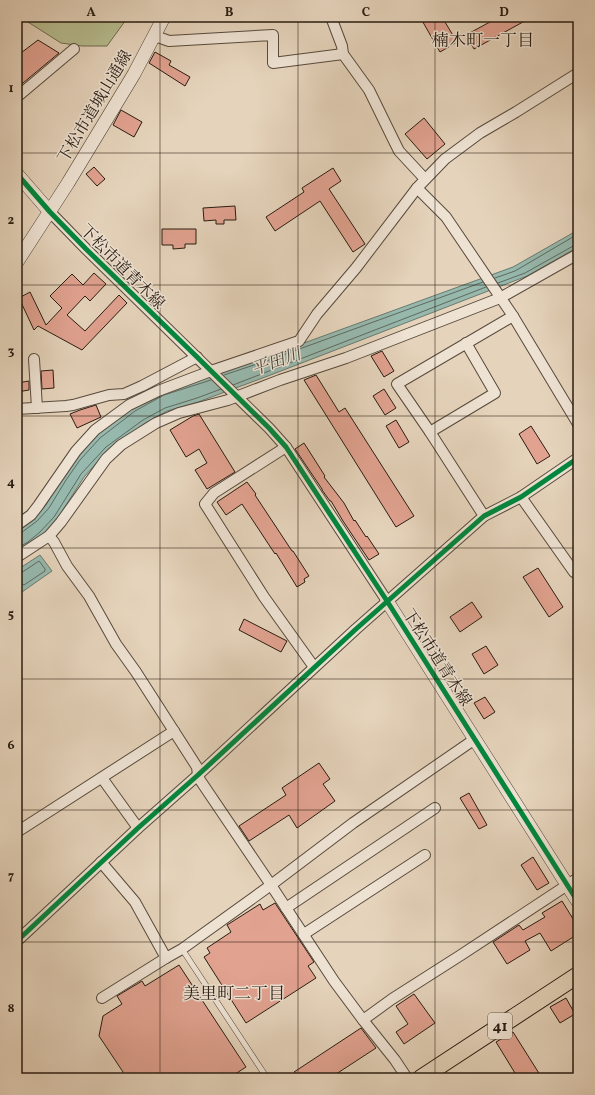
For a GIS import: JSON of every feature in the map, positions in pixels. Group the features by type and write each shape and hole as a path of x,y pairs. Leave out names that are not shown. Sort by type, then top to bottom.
{"main road":[{"name":"41","path":"421,1078 578,975"}],"street":[{"name":"下松市道城山通線","path":"17,262 50,212 134,74 164,17"},
{"path":"332,17 342,46 343,54 369,90 399,151 425,179"},
{"path":"155,36 169,40 273,35 273,63 343,54"},
{"path":"17,97 74,49"},
{"path":"17,525 31,515 76,451 95,430 129,405 158,391 299,341 317,314 356,268 417,188 445,158 480,133 578,73"},
{"name":"下松市道青木線","path":"17,174 50,212 97,260 269,428 286,447 475,739 573,882 578,902"},
{"path":"417,188 446,217 512,316 578,424"},
{"path":"17,558 49,536 61,522 106,459 121,445 156,423 179,413 228,400 235,395 346,358 499,296 578,254"},
{"path":"484,516 398,384 466,342 512,316"},
{"path":"430,432 494,393 466,342"},
{"path":"17,409 73,405 109,396 124,394 196,357"},
{"path":"34,359 37,408"},
{"path":"286,447 214,493 205,504 264,597 314,667"},
{"path":"17,941 314,667 484,516 521,497 578,458"},
{"path":"521,497 574,572"},
{"path":"49,536 54,542 67,566 89,596 116,644 136,672 197,767 200,780 272,885 334,981 363,1020 396,1060 407,1078"},
{"path":"17,832 174,731"},
{"path":"102,998 182,949 272,885 352,823 475,739"},
{"path":"102,778 138,828"},
{"path":"286,908 435,808"},
{"path":"304,934 425,855"},
{"path":"101,862 135,902 166,958"},
{"path":"363,1020 392,999 573,882"}],"lane":[{"path":"182,949 267,1078"}],"green space":[{"path":"20,17 128,17 107,46 82,46 61,43"}],"water":[{"name":"平田川","path":"578,230 578,247 527,276 268,376 198,402 167,411 145,423 108,450 84,477 57,519 43,535 17,553 17,531 34,518 46,505 63,477 97,435 133,408 163,392 271,355 513,267"},
{"path":"40,555 52,571 22,592 17,584 17,570"}],"building":[{"path":"420,17 442,17 457,42 440,52"},
{"path":"499,17 532,17 474,49 466,35"},
{"path":"38,40 59,53 17,88 17,56"},
{"path":"155,52 171,61 169,65 190,77 185,86 149,63"},
{"path":"121,110 142,122 134,137 113,125"},
{"path":"424,118 445,144 427,159 405,134"},
{"path":"94,167 105,179 97,186 86,174"},
{"path":"333,168 341,181 329,189 365,244 353,252 320,201 275,231 266,217 304,192 302,188"},
{"path":"235,206 236,220 224,220 224,224 216,224 216,220 204,221 203,208"},
{"path":"162,229 196,229 196,244 185,244 185,248 173,249 173,245 162,245"},
{"path":"94,273 106,284 90,301 85,296 67,315 85,331 119,295 127,303 82,350 38,326 34,330 19,298 30,292 46,325 62,308 50,296 72,274 83,285"},
{"path":"382,351 394,371 384,377 371,356"},
{"path":"53,370 54,388 42,389 41,371"},
{"path":"316,375 339,412 345,408 414,516 396,527 304,380"},
{"path":"29,381 29,390 17,392 17,383"},
{"path":"384,389 396,408 385,415 373,396"},
{"path":"96,405 101,417 77,428 70,414"},
{"path":"199,414 235,472 207,489 195,470 207,463 199,449 186,457 170,430"},
{"path":"396,420 409,442 399,448 386,426"},
{"path":"531,426 550,456 537,464 519,434"},
{"path":"304,443 325,476 324,477 379,554 369,560 295,449"},
{"path":"247,482 309,576 304,579 305,582 297,587 276,553 275,554 242,504 226,515 217,502"},
{"path":"538,568 563,607 549,617 523,577"},
{"path":"472,602 482,617 460,632 450,617"},
{"path":"244,619 287,641 281,652 239,630"},
{"path":"486,646 498,665 484,674 472,654"},
{"path":"485,697 495,712 484,719 474,703"},
{"path":"319,763 330,779 323,784 335,801 297,828 289,815 249,841 239,826 286,795 282,788"},
{"path":"469,793 487,825 479,829 460,798"},
{"path":"533,857 549,883 537,890 521,865"},
{"path":"562,901 578,927 578,934 551,951 540,933 525,941 530,950 507,964 493,942 519,925 523,930 545,917 542,913"},
{"path":"275,903 314,962 308,966 316,978 246,1023 204,957 210,953 207,948 231,932 227,925 260,904 263,910"},
{"path":"179,965 246,1067 229,1078 127,1078 99,1036 103,1016 122,1004 117,996 142,981 145,986"},
{"path":"414,994 435,1023 404,1044 396,1032 408,1024 396,1006"},
{"path":"566,998 575,1014 560,1023 550,1007"},
{"path":"361,1028 376,1048 330,1078 298,1078 294,1072"},
{"path":"513,1032 542,1078 518,1078 496,1042"}],"cycle path":[{"path":"17,174 50,212 86,249 269,428 286,447 387,601 578,902"},
{"path":"17,941 138,828 198,775 356,629 484,516 521,497 578,458"}],"district":[{"name":"楠木町一丁目","path":"483,40"},
{"name":"美里町二丁目","path":"234,993"}]}
